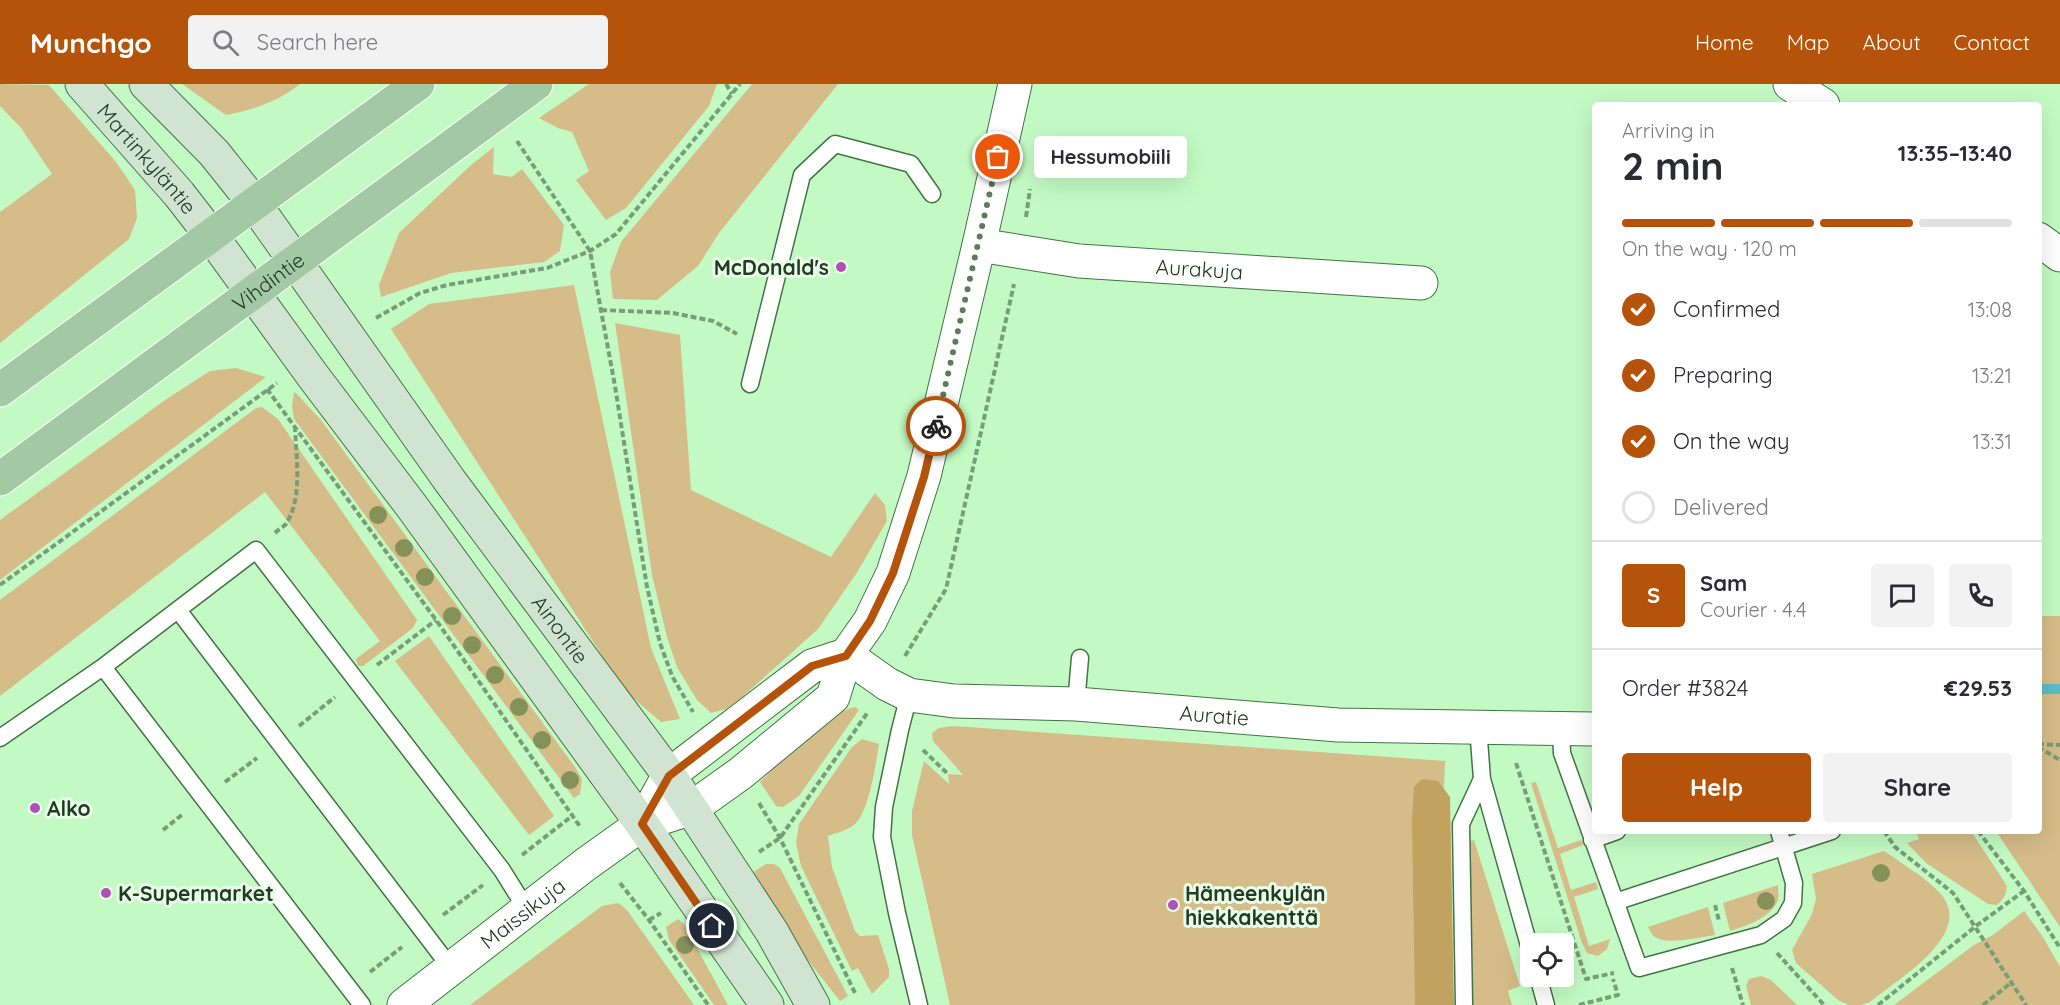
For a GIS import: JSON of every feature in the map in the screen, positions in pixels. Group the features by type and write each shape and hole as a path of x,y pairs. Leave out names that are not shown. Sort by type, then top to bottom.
{"main road":[{"path":"0,390 210,234 418,84"},
{"name":"Vihdintie","path":"0,480 536,84"}],"street":[{"name":"Martinkyläntie","path":"82,84 179,194 253,293"},
{"path":"146,84 214,153 254,203"},
{"name":"Maissikuja","path":"404,1005 642,824 692,808 741,773 832,698 846,656 870,621 893,573 924,477 1015,84"},
{"path":"1790,84 1818,102"},
{"name":"Ainontie","path":"254,203 450,481 692,808 772,932 813,1005"},
{"path":"2042,242 2060,255"},
{"name":"Aurakuja","path":"979,245 1079,261 1421,283"},
{"path":"253,293 413,508 642,824 767,1005"},
{"name":"Maissikuja","path":"642,824 669,776 812,666 846,656"},
{"name":"Auratie","path":"846,656 887,684 909,695 954,701 1076,704 1338,725 1592,729"}],"lane":[{"path":"750,384 802,175 835,144 911,164 932,194"},
{"path":"0,738 103,667 256,550 502,870 527,910"},
{"path":"178,610 451,968"},
{"path":"1076,704 1080,658"},
{"path":"103,667 362,1005"},
{"path":"909,695 884,807 882,837 919,1005"},
{"path":"1478,727 1482,779 1525,933"},
{"path":"1561,728 1562,753 1639,968 1761,935 1784,919 1793,903 1794,883 1781,839"},
{"path":"1464,1005 1461,824 1482,779"},
{"path":"1592,840 1609,834"},
{"path":"1615,902 1781,839 1813,834"},
{"path":"1541,987 1546,1005"}],"path":[{"path":"726,84 732,94"},
{"path":"387,312 420,293 447,285 547,268 590,251 616,234 740,84"},
{"path":"513,136 590,251 615,386 647,587 660,643 672,676 693,712 715,741"},
{"path":"601,310 673,313 713,321 760,347"},
{"path":"0,585 267,389 436,620 572,816 708,1005"},
{"path":"256,550 286,524 294,502 298,482 295,427"},
{"path":"2042,746 2060,745"},
{"path":"2042,749 2060,760"},
{"path":"1513,753 1586,979 1639,968"},
{"path":"741,773 780,838 855,993"},
{"path":"349,988 572,816"},
{"path":"1886,834 1895,847 1953,893 2026,1005"},
{"path":"1980,834 2024,891 2060,948"},
{"path":"1878,1005 1976,926 2024,891"},
{"path":"1761,935 1824,1005"},
{"path":"1579,1005 1618,995 1612,974"},
{"path":"1983,1005 2012,982"}],"shaded area":[{"path":"0,84 49,85 116,162 135,190 137,218 129,239 0,343 0,212 52,174 21,128 0,106"},
{"path":"182,84 300,84 265,104 226,115"},
{"path":"589,84 717,84 709,106 626,208 606,220 576,180 589,171 572,132 539,118"},
{"path":"752,84 838,84 719,233 698,266 657,300 613,299 610,272 621,242"},
{"path":"494,147 493,174 512,177 522,169 564,225 560,251 544,262 451,273 381,297 379,285 399,233 471,165"},
{"path":"574,285 651,648 680,719 661,722 625,691 391,329 429,304"},
{"path":"615,323 680,335 691,490 831,557 875,493 885,505 887,521 856,574 818,629 726,709 711,713 697,700 677,667 667,637 652,575"},
{"path":"236,368 266,377 0,580 0,520 168,398 210,371"},
{"path":"294,393 321,420 575,767 582,779 580,794 574,798 294,419 292,406"},
{"path":"262,407 278,419 417,620 413,628 363,666 358,666 356,659 380,641 265,492 0,696 0,600 256,408"},
{"path":"2042,616 2060,616 2060,927 1998,834 2042,834"},
{"path":"429,636 554,816 529,835 395,661"},
{"path":"855,707 859,710 799,796 783,807 776,806 760,782 818,728 843,711"},
{"name":"Hämeenkylän hiekkakenttä","path":"953,726 1445,761 1435,1005 950,1005 912,835 912,811 924,761 949,784 948,774 963,775 933,741 932,733 939,728"},
{"path":"862,739 879,744 868,799 854,825 828,836 832,867 855,931 860,936 878,935 889,969 889,977 872,994 858,968 852,971 801,866 796,843 799,824 852,747"},
{"path":"1422,779 1438,781 1450,797 1454,1005 1415,1005 1412,820 1414,787"},
{"path":"1536,782 1558,848 1581,840 1583,845 1560,854 1571,890 1596,882 1598,889 1574,897 1589,946 1610,939 1607,949 1598,956 1587,953 1582,943 1531,783"},
{"path":"1917,834 1973,834 2007,886 2001,901 1997,905 1988,904 1926,863 1907,843 1919,839"},
{"path":"1474,840 1520,986 1508,991 1512,1005 1469,1005 1466,843"},
{"path":"1884,851 1939,892 1948,908 1948,923 1941,939 1914,968 1870,1002 1849,1005 1838,1000 1796,963 1792,950 1812,914 1816,899 1812,874"},
{"path":"766,864 774,864 780,868 848,996 840,1001 766,907 747,876"},
{"path":"1778,885 1778,900 1770,912 1743,927 1730,931 1723,903"},
{"path":"618,903 627,910 694,1005 470,1005 602,906"},
{"path":"1708,907 1715,935 1669,941 1654,936 1648,927"},
{"path":"2024,911 2043,937 2060,967 2060,1005 1894,1005 1974,945 1993,935"},
{"path":"678,919 684,924 728,1005 714,1005 669,940 666,927"},
{"path":"1761,976 1771,980 1797,1005 1751,1005 1746,986 1749,979"}],"waterway":[{"path":"2042,689 2060,689"}],"way so far":[{"path":"936,426 998,157"}],"place":[{"name":"Hessumobiili","path":"998,157"},
{"name":"McDonald's","path":"841,267"},
{"name":"Alko","path":"35,808"},
{"name":"K-Supermarket","path":"106,893"},
{"name":"Hämeenkylän hiekkakenttä","path":"1173,905"}],"route":[{"path":"712,926 642,824 669,776 812,666 846,656 870,621 893,573 924,477 936,426"}]}
